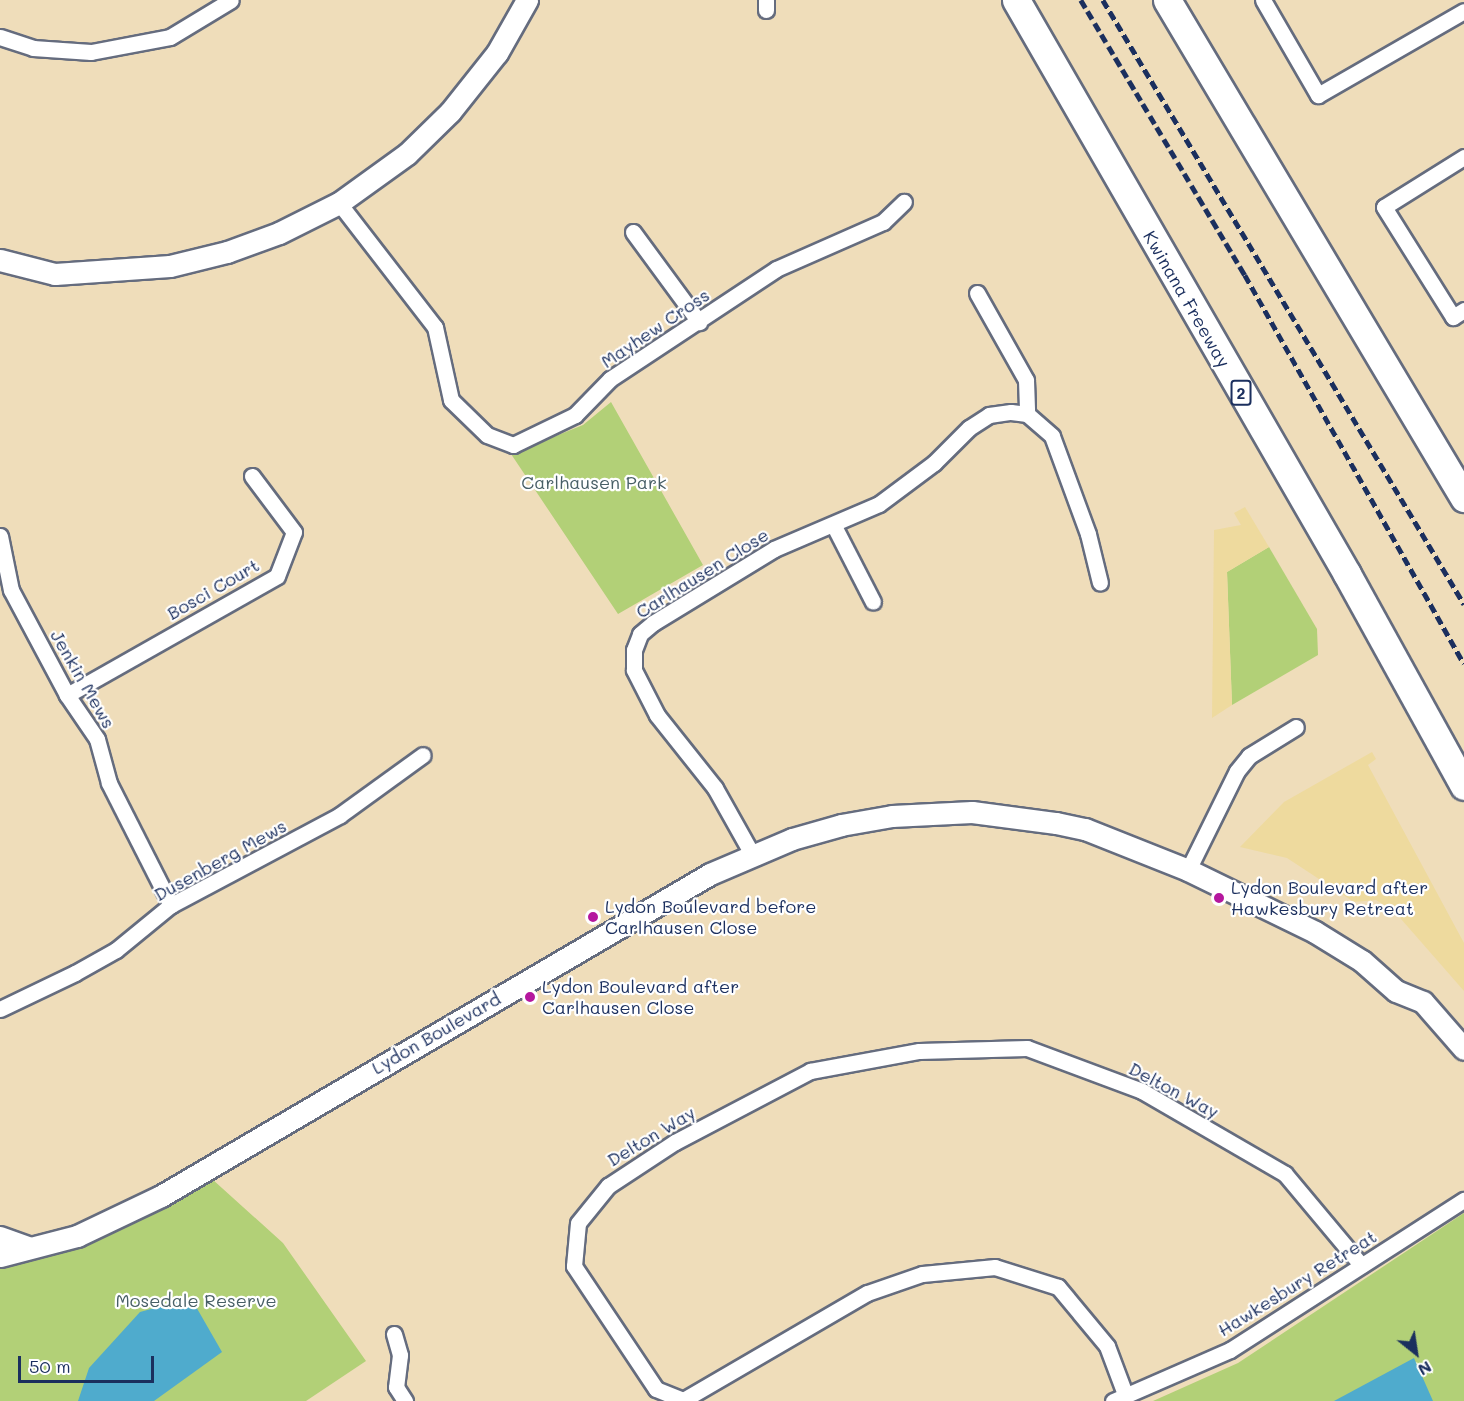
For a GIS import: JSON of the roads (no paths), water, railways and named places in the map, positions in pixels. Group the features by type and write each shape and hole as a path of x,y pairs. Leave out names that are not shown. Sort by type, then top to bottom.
{"highway":[{"name":"Kwinana Freeway","path":"1016,0 1464,786"},
{"path":"1167,0 1464,498"}],"street":[{"path":"0,37 33,48 91,52 170,37 231,0"},
{"path":"0,260 55,274 170,266 268,237 339,203 407,154 450,112 497,53 527,0"},
{"path":"1263,0 1318,95 1464,12"},
{"path":"1464,157 1384,207 1453,317 1464,310"},
{"name":"Mayhew Cross","path":"339,203 435,327 451,400 487,435 504,445 537,437 575,415 610,379 776,269 883,222 904,202"},
{"path":"633,232 699,322"},
{"path":"977,293 1026,380 1027,414 1042,423 1060,453 1088,534 1100,583"},
{"name":"Carlhausen Close","path":"752,854 715,788 642,689 634,670 634,650 640,634 653,623 746,565 834,526 912,481 989,415 1027,414"},
{"name":"Bosci Court","path":"67,695 277,576 294,532 252,476"},
{"path":"834,526 873,602"},
{"name":"Jenkin Mews","path":"0,536 11,590 67,695 97,739 109,783 171,905"},
{"path":"1188,870 1237,771 1249,756 1296,727"},
{"name":"Dusenberg Mews","path":"0,1009 21,1002 116,950 171,905 269,856 340,815 423,755"},
{"name":"Lydon Boulevard","path":"0,1256 27,1247 77,1236 161,1196 699,880 752,854 841,825 892,816 972,812 1085,829 1188,870 1305,927 1362,961 1396,991 1423,1002 1464,1049"},
{"name":"Delton Way","path":"1119,1397 1107,1346 1058,1287 995,1268 922,1274 867,1293 683,1400 656,1389 574,1266 578,1223 608,1186 656,1154 810,1071 919,1051 1027,1048 1142,1091 1285,1174 1361,1265"},
{"name":"Hawkesbury Retreat","path":"1119,1397 1230,1350 1464,1200"},
{"path":"0,1237 27,1247"},
{"path":"394,1334 400,1355 396,1387 405,1401"}],"water":[{"path":"191,1298 222,1352 154,1401 78,1401 89,1368 140,1312"},
{"path":"1414,1358 1433,1401 1334,1401"}],"railway":[{"path":"1081,0 1245,275 1464,663"},
{"path":"1103,0 1464,604"}],"place":[{"name":"Lydon Boulevard after Hawkesbury Retreat","path":"1219,898"},
{"name":"Lydon Boulevard before Carlhausen Close","path":"593,917"},
{"name":"Lydon Boulevard after Carlhausen Close","path":"530,997"}],"park label":[{"name":"Carlhausen Park","path":"594,482"},
{"name":"Mosedale Reserve","path":"196,1300"}]}
